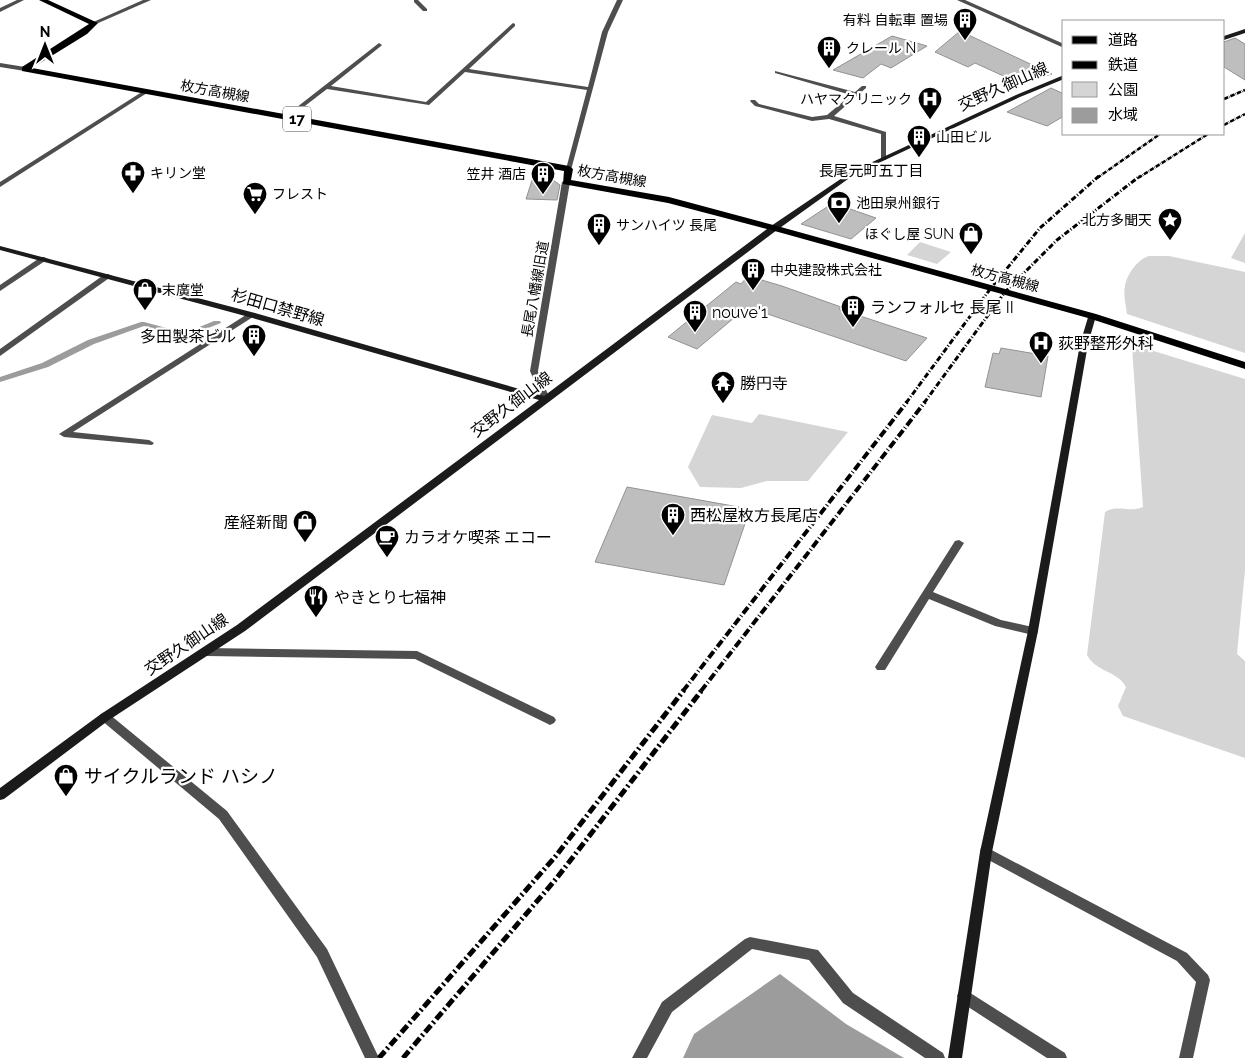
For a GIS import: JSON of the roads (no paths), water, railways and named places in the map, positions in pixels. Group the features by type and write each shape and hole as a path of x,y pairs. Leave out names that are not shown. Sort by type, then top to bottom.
{"main road":[{"path":"24,69 94,24 42,0"},
{"path":"1225,38 1245,31"},
{"name":"枚方高槻線","path":"24,69 569,169 566,182 669,200 774,228 1092,316 1245,366"},
{"name":"交野久御山線","path":"0,795 105,717 241,628 774,228 853,173 1018,96 1062,78"},
{"name":"杉田口禁野線","path":"0,248 252,315 546,399"},
{"path":"955,1058 986,852 1033,631 1084,344 1092,316"}],"street":[{"path":"0,10 21,0"},
{"path":"94,24 148,0"},
{"path":"415,0 425,10"},
{"path":"569,169 605,32 620,0"},
{"path":"960,0 1062,45"},
{"path":"328,87 427,104 513,25"},
{"path":"286,118 328,87 379,45"},
{"path":"0,65 24,69"},
{"path":"463,70 590,89"},
{"path":"777,72 856,94"},
{"path":"829,117 864,87"},
{"path":"0,186 145,92"},
{"path":"753,101 757,104 812,119 829,117 884,133 884,159"},
{"name":"長尾八幡線旧道","path":"546,399 534,371 566,182"},
{"path":"0,289 44,259"},
{"path":"0,353 108,276"},
{"path":"149,443 64,434 252,315"},
{"path":"880,667 959,543"},
{"path":"926,594 999,624 1033,631"},
{"path":"206,652 417,655 550,720"},
{"path":"105,717 223,815 322,953 372,1058"},
{"path":"986,852 1182,957 1204,980 1186,1058"},
{"path":"639,1058 667,1007 750,943 813,954 848,998 938,1058"},
{"path":"964,996 1060,1058"}],"water":[{"path":"780,974 846,1024 904,1058 683,1058 694,1034"}],"waterway":[{"path":"0,380 45,365 91,342 144,324 185,335 217,323"}],"railway":[{"path":"1225,99 1245,90"},
{"path":"1225,124 1245,114"},
{"path":"1097,178 1159,135"},
{"path":"1138,178 1206,135"},
{"path":"906,403 991,288 1040,228 1099,176"},
{"path":"924,403 1005,292 1057,240 1140,176"},
{"path":"683,691 907,402"},
{"path":"701,691 925,402"},
{"path":"379,1058 555,857 684,690"},
{"path":"403,1058 556,879 702,690"}],"place":[{"name":"有料 自転車 置場","path":"965,41"},
{"name":"クレール N","path":"829,69"},
{"name":"ハヤマクリニック","path":"930,120"},
{"name":"山田ビル","path":"919,158"},
{"name":"キリン堂","path":"133,194"},
{"name":"笠井 酒店","path":"543,195"},
{"name":"フレスト","path":"255,215"},
{"name":"池田泉州銀行","path":"839,224"},
{"name":"北方多聞天","path":"1170,241"},
{"name":"サンハイツ 長尾","path":"599,246"},
{"name":"ほぐし屋 SUN","path":"971,255"},
{"name":"中央建設株式会社","path":"753,291"},
{"name":"末廣堂","path":"145,311"},
{"name":"ランフォルセ 長尾 II","path":"853,328"},
{"name":"nouve'1","path":"695,333"},
{"name":"多田製茶ビル","path":"254,357"},
{"name":"荻野整形外科","path":"1041,364"},
{"name":"勝円寺","path":"723,404"},
{"name":"西松屋枚方長尾店","path":"673,536"},
{"name":"産経新聞","path":"305,543"},
{"name":"カラオケ喫茶 エコー","path":"387,558"},
{"name":"やきとり七福神","path":"316,618"},
{"name":"サイクルランド ハシノ","path":"66,797"}],"district":[{"name":"長尾元町五丁目","path":"871,171"}]}
